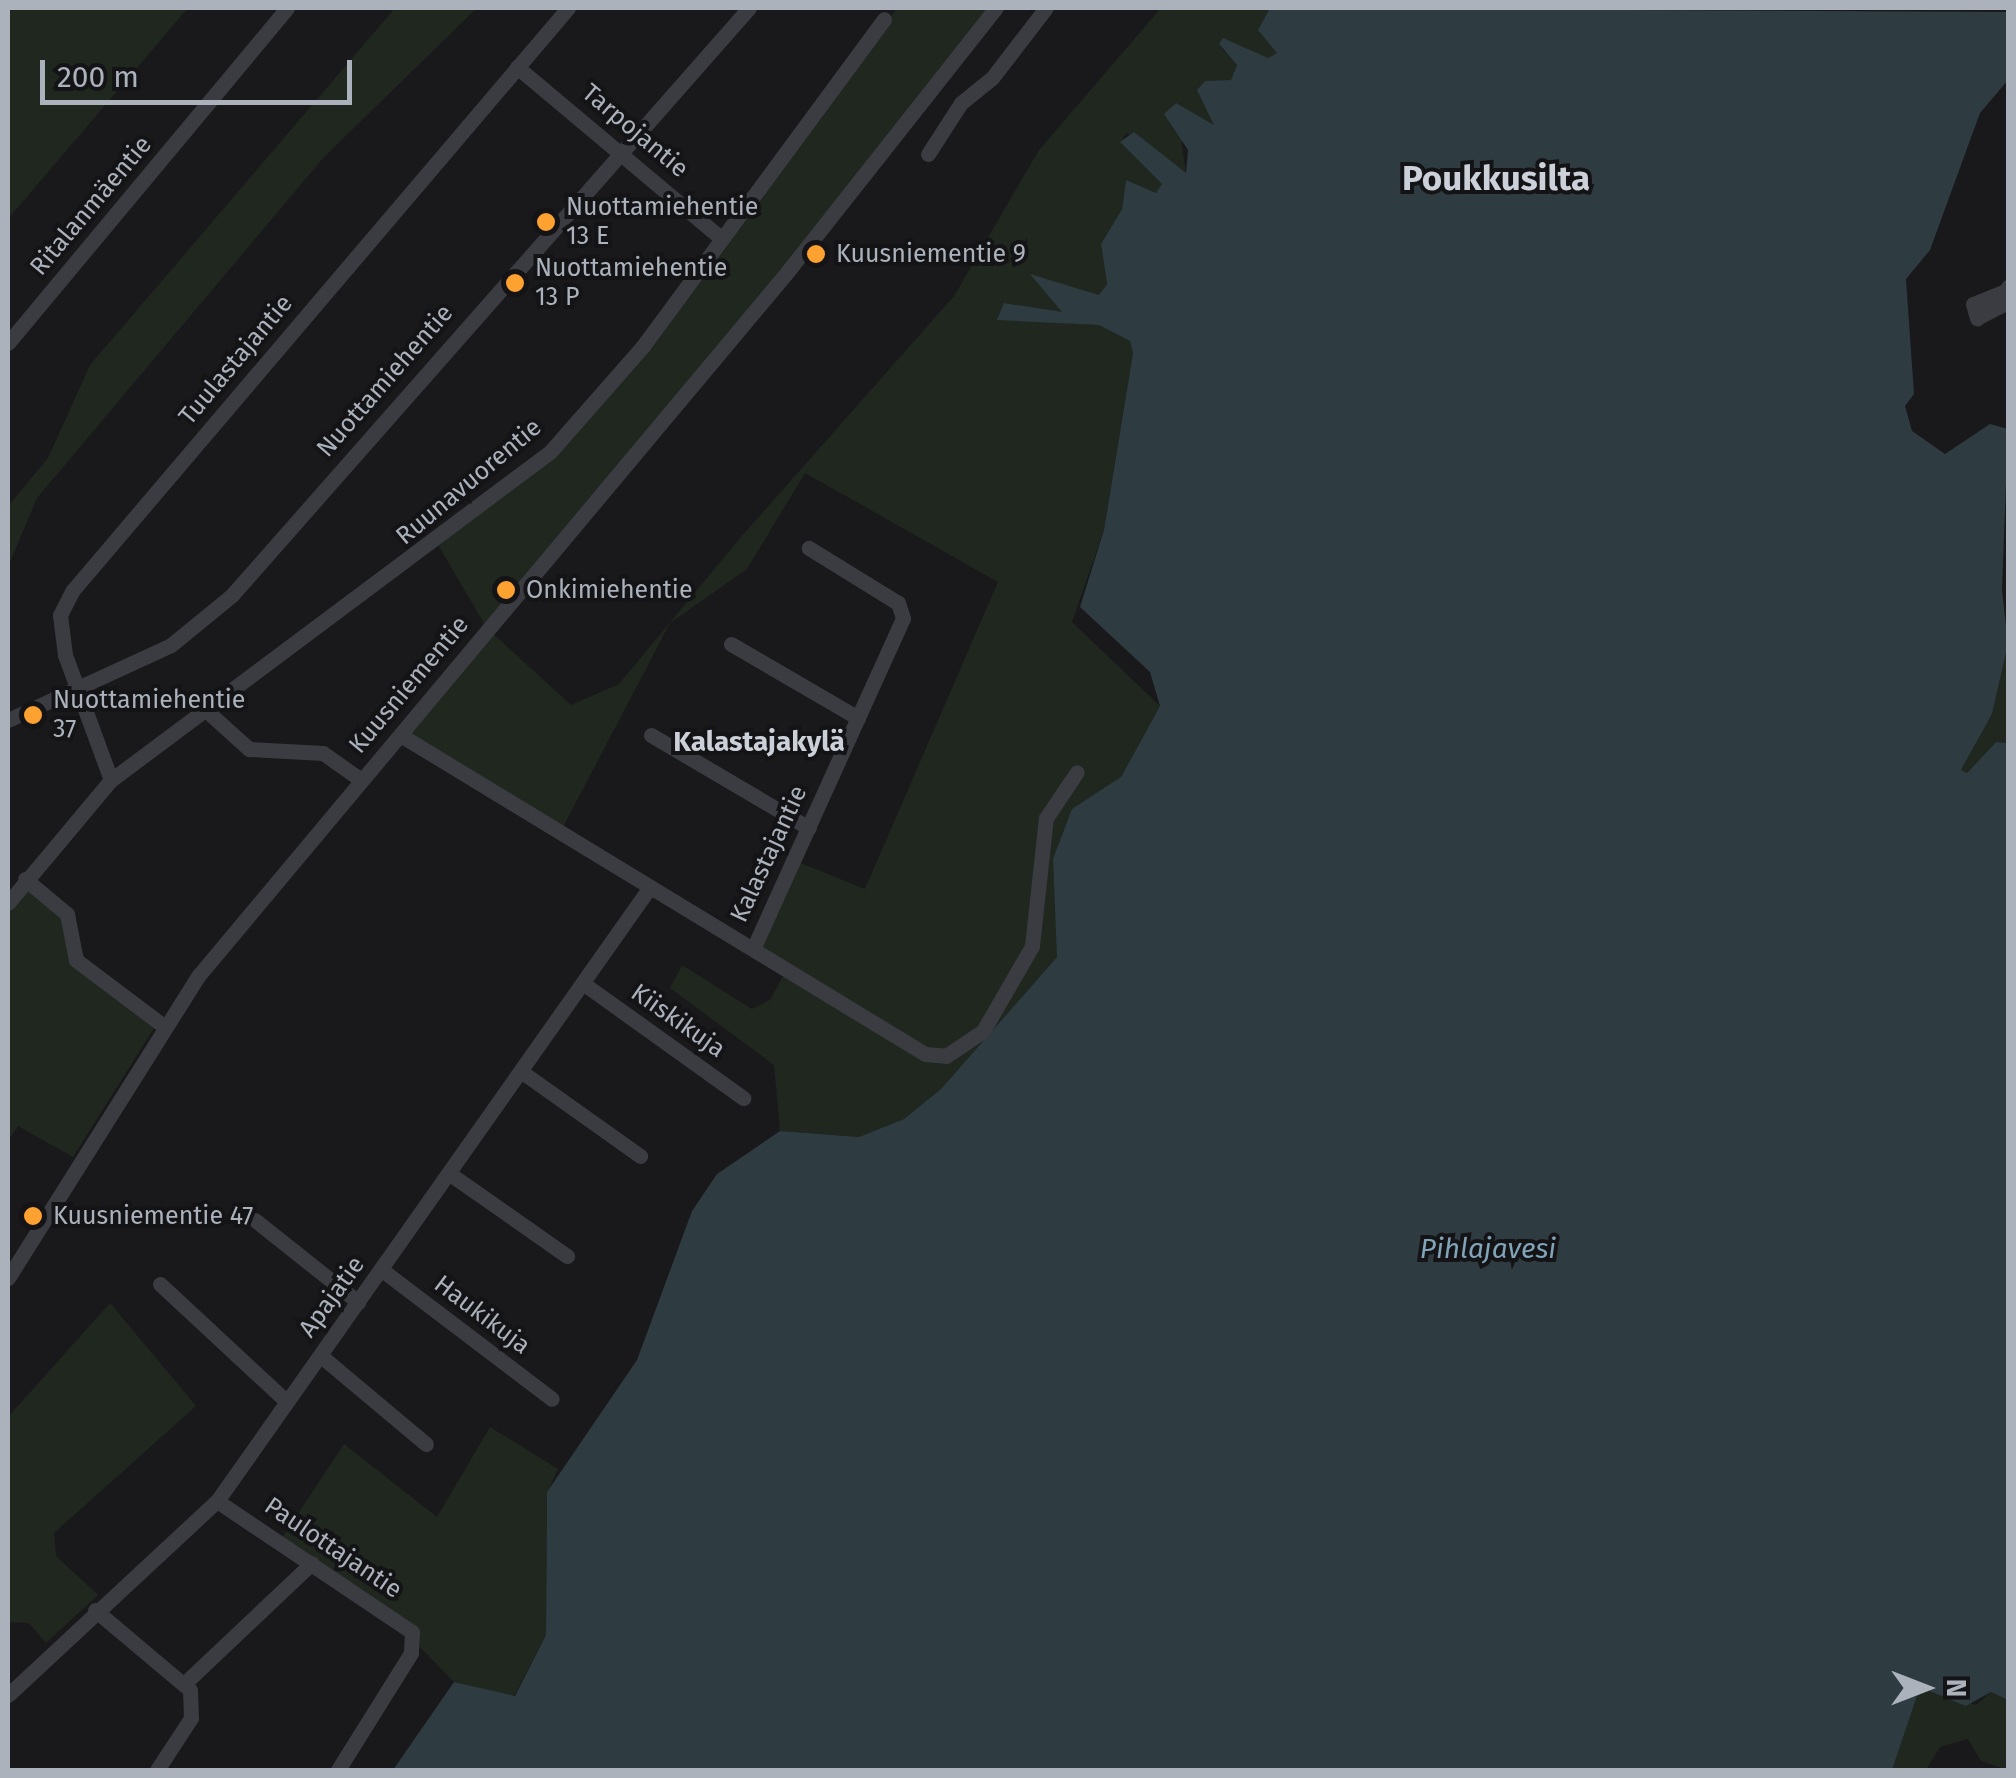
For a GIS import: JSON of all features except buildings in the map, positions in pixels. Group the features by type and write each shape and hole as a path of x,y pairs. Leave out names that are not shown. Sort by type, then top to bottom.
{"street":[{"name":"Ritalanmäentie","path":"8,343 287,8"},
{"name":"Tuulastajantie","path":"111,780 76,688 60,615 73,590 568,8"},
{"name":"Nuottamiehentie","path":"8,720 170,645 232,595 620,149 749,8"},
{"name":"Kuusniementie","path":"8,1278 161,1024 361,780 402,736 996,8"},
{"path":"928,154 1046,8"},
{"name":"Ruunavuorentie","path":"8,904 111,780 209,713 550,452 643,346 718,235 884,20"},
{"name":"Tarpojantie","path":"518,67 718,235"},
{"name":"Kalastajantie","path":"753,949 903,610 809,548"},
{"path":"731,644 858,718"},
{"path":"209,713 249,750 322,753 361,780"},
{"path":"651,735 809,828"},
{"path":"402,736 926,1054 946,1056 983,1031 1032,946 1046,818 1078,772"},
{"path":"25,879 66,914 76,960 161,1024"},
{"name":"Apajatie","path":"8,1696 95,1610 217,1501 650,887"},
{"name":"Kiiskikuja","path":"584,984 743,1098"},
{"path":"522,1072 640,1156"},
{"path":"450,1174 567,1256"},
{"path":"255,1220 358,1302"},
{"name":"Haukikuja","path":"382,1270 552,1399"},
{"path":"160,1284 286,1400"},
{"path":"321,1356 426,1444"},
{"name":"Paulottajantie","path":"217,1501 412,1632 415,1642 338,1770"},
{"path":"186,1682 312,1563"},
{"path":"95,1610 186,1682 191,1718 158,1770"}],"shaded area":[{"path":"8,8 188,8 8,219"},
{"path":"395,8 477,8 324,157 37,498 8,567 8,506 48,458 90,365"},
{"path":"897,8 996,8 489,630 571,705 619,684 741,537 954,296 1039,150 1161,8 1270,8 1277,53 1269,58 1219,45 1237,65 1231,81 1205,81 1214,125 1176,104 1186,174 1126,133 1121,142 1163,184 1157,194 1126,180 1122,209 1101,244 1107,285 1099,295 1032,275 1063,313 1005,303 998,319 1099,325 1131,341 1133,353 1104,530 1072,622 1160,706 1121,777 1053,859 1058,956 941,1089 904,1119 859,1137 780,1131 774,1065 670,988 682,965 752,1009 770,1000 787,969 753,949 793,860 865,889 998,582 805,473 747,569 670,623 562,829 402,736 488,630 437,543 550,452 643,346"},
{"path":"2008,644 2008,743 1996,742 1966,774 1961,770 1992,714"},
{"path":"25,879 67,914 76,960 156,1025 73,1157 18,1126 8,1141 8,903"},
{"path":"110,1303 196,1406 54,1533 56,1556 98,1595 46,1643 29,1623 8,1622 8,1417"},
{"path":"490,1427 558,1469 547,1493 546,1635 514,1696 454,1682 415,1642 280,1541 344,1444 437,1517"},
{"path":"1927,1690 1976,1705 1991,1692 2008,1700 2008,1770 1981,1761 1968,1739 1940,1747 1926,1770 1892,1770 1917,1696"}],"water":[{"name":"Pihlajavesi","path":"1270,8 2008,12 2008,80 1980,113 1930,250 1906,279 1914,394 1905,406 1912,431 1945,454 1990,424 2008,429 2002,590 2008,644 1992,714 1961,770 1967,773 1996,742 2008,743 2008,1700 1991,1692 1966,1706 1927,1690 1917,1696 1892,1770 393,1770 454,1682 515,1696 546,1635 547,1492 637,1360 692,1211 717,1174 780,1131 859,1137 904,1119 941,1089 1057,957 1053,859 1072,809 1121,777 1160,706 1150,672 1080,607 1104,530 1133,353 1130,341 1099,325 997,320 1004,303 1062,312 1030,274 1099,295 1107,284 1101,244 1122,209 1126,180 1156,193 1162,184 1120,142 1134,132 1186,173 1188,150 1164,114 1176,103 1214,125 1197,90 1205,81 1231,80 1237,65 1219,44 1223,38 1268,58 1277,53 1258,30"}],"place":[{"name":"Nuottamiehentie 13 E","path":"546,222"},
{"name":"Kuusniementie 9","path":"816,254"},
{"name":"Nuottamiehentie 13 P","path":"515,283"},
{"name":"Onkimiehentie","path":"506,590"},
{"name":"Nuottamiehentie 37","path":"33,715"},
{"name":"Kuusniementie 47","path":"33,1216"}],"district":[{"name":"Poukkusilta","path":"1496,178"},
{"name":"Kalastajakylä","path":"759,742"}]}
